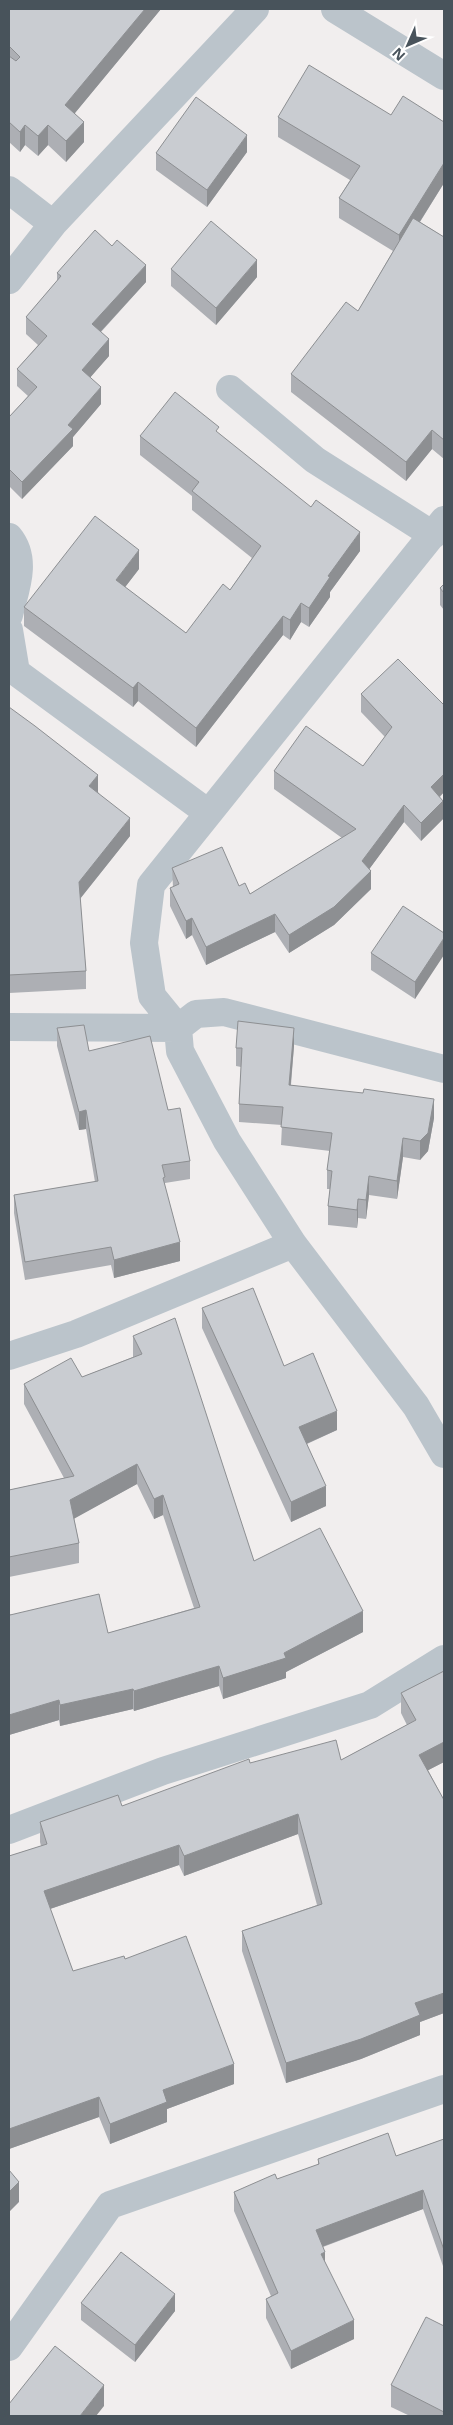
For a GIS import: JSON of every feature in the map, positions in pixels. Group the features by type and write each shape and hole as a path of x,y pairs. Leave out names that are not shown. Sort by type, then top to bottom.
{"street":[{"path":"9,280 53,224 255,9"},
{"path":"335,9 444,76"},
{"path":"9,190 53,224"},
{"path":"230,389 315,460 439,528 151,885 144,944 152,996 178,1028 180,1050 227,1141 293,1244 416,1406 444,1454"},
{"path":"9,537 15,544 20,568 9,615"},
{"path":"9,630 16,672 208,812"},
{"path":"9,1028 178,1028 196,1014 224,1012 444,1069"},
{"path":"9,1356 76,1334 293,1244"},
{"path":"9,1830 163,1771 370,1705 444,1659"},
{"path":"9,2346 110,2205 444,2089"}],"building":[{"path":"9,9 145,9 65,105 84,122 66,141 48,125 38,136 25,125 20,132 9,122 9,56 16,61 20,57 9,46"},
{"path":"309,65 391,115 403,96 444,122 444,163 399,235 339,198 360,166 278,117"},
{"path":"196,97 247,135 207,190 156,153"},
{"path":"413,218 444,237 444,440 432,430 406,462 291,374 346,302 358,311"},
{"path":"211,221 257,260 216,308 171,269"},
{"path":"95,230 112,246 117,240 146,265 92,324 109,339 82,370 101,387 68,425 73,429 22,482 9,469 9,417 37,387 17,369 47,336 26,317 61,276 57,273"},
{"path":"175,392 219,427 216,431 311,507 316,500 360,532 328,576 330,577 309,608 301,603 290,620 283,616 196,728 138,682 133,688 24,607 95,516 139,550 116,580 186,633 223,584 230,590 261,546 192,491 199,482 140,436"},
{"path":"444,584 444,593 440,588"},
{"path":"398,659 444,705 444,774 431,787 443,801 421,823 404,805 362,861 371,871 334,907 289,935 275,914 206,947 192,918 186,921 170,888 179,884 172,868 222,847 239,886 245,883 250,894 356,829 274,771 306,726 363,766 392,727 361,694"},
{"path":"9,707 98,775 89,786 130,818 79,882 86,971 9,975"},
{"path":"403,906 444,933 444,938 415,982 371,953"},
{"path":"238,1021 294,1028 289,1085 363,1093 364,1089 434,1099 428,1133 420,1141 403,1138 397,1181 369,1176 366,1200 358,1199 357,1210 328,1206 332,1171 327,1170 332,1133 281,1127 283,1107 239,1104 242,1048 236,1048"},
{"path":"84,1025 89,1051 150,1036 168,1110 180,1108 190,1161 162,1165 165,1177 163,1178 180,1242 114,1260 111,1247 25,1262 14,1195 98,1181 86,1110 79,1112 57,1028"},
{"path":"253,1288 284,1366 313,1353 337,1411 299,1427 326,1486 291,1502 202,1308"},
{"path":"175,1318 254,1561 320,1528 363,1611 284,1653 286,1658 223,1678 219,1666 134,1691 133,1689 60,1705 59,1700 9,1715 9,1612 10,1615 99,1594 108,1633 200,1607 163,1495 154,1499 137,1464 70,1500 79,1543 9,1557 9,1490 74,1476 24,1384 71,1358 82,1377 142,1354 133,1336"},
{"path":"444,1671 444,1742 419,1755 444,1800 444,1993 415,2003 420,2015 361,2039 286,2063 242,1931 322,1904 298,1814 184,1856 179,1845 44,1891 73,1971 124,1956 125,1959 186,1936 234,2064 163,2090 167,2102 110,2124 99,2097 9,2129 9,1856 47,1844 40,1822 118,1795 122,1806 249,1759 250,1763 336,1740 341,1760 416,1720 401,1693"},
{"path":"388,2133 396,2156 444,2139 444,2250 423,2190 316,2230 325,2252 321,2254 354,2320 291,2351 266,2299 278,2293 234,2192 275,2174 277,2179 319,2164 318,2159"},
{"path":"9,2170 19,2182 9,2192"},
{"path":"121,2252 175,2294 135,2345 81,2303"},
{"path":"426,2317 444,2326 444,2412 391,2385"},
{"path":"55,2346 104,2385 80,2416 9,2416 9,2404"}]}
